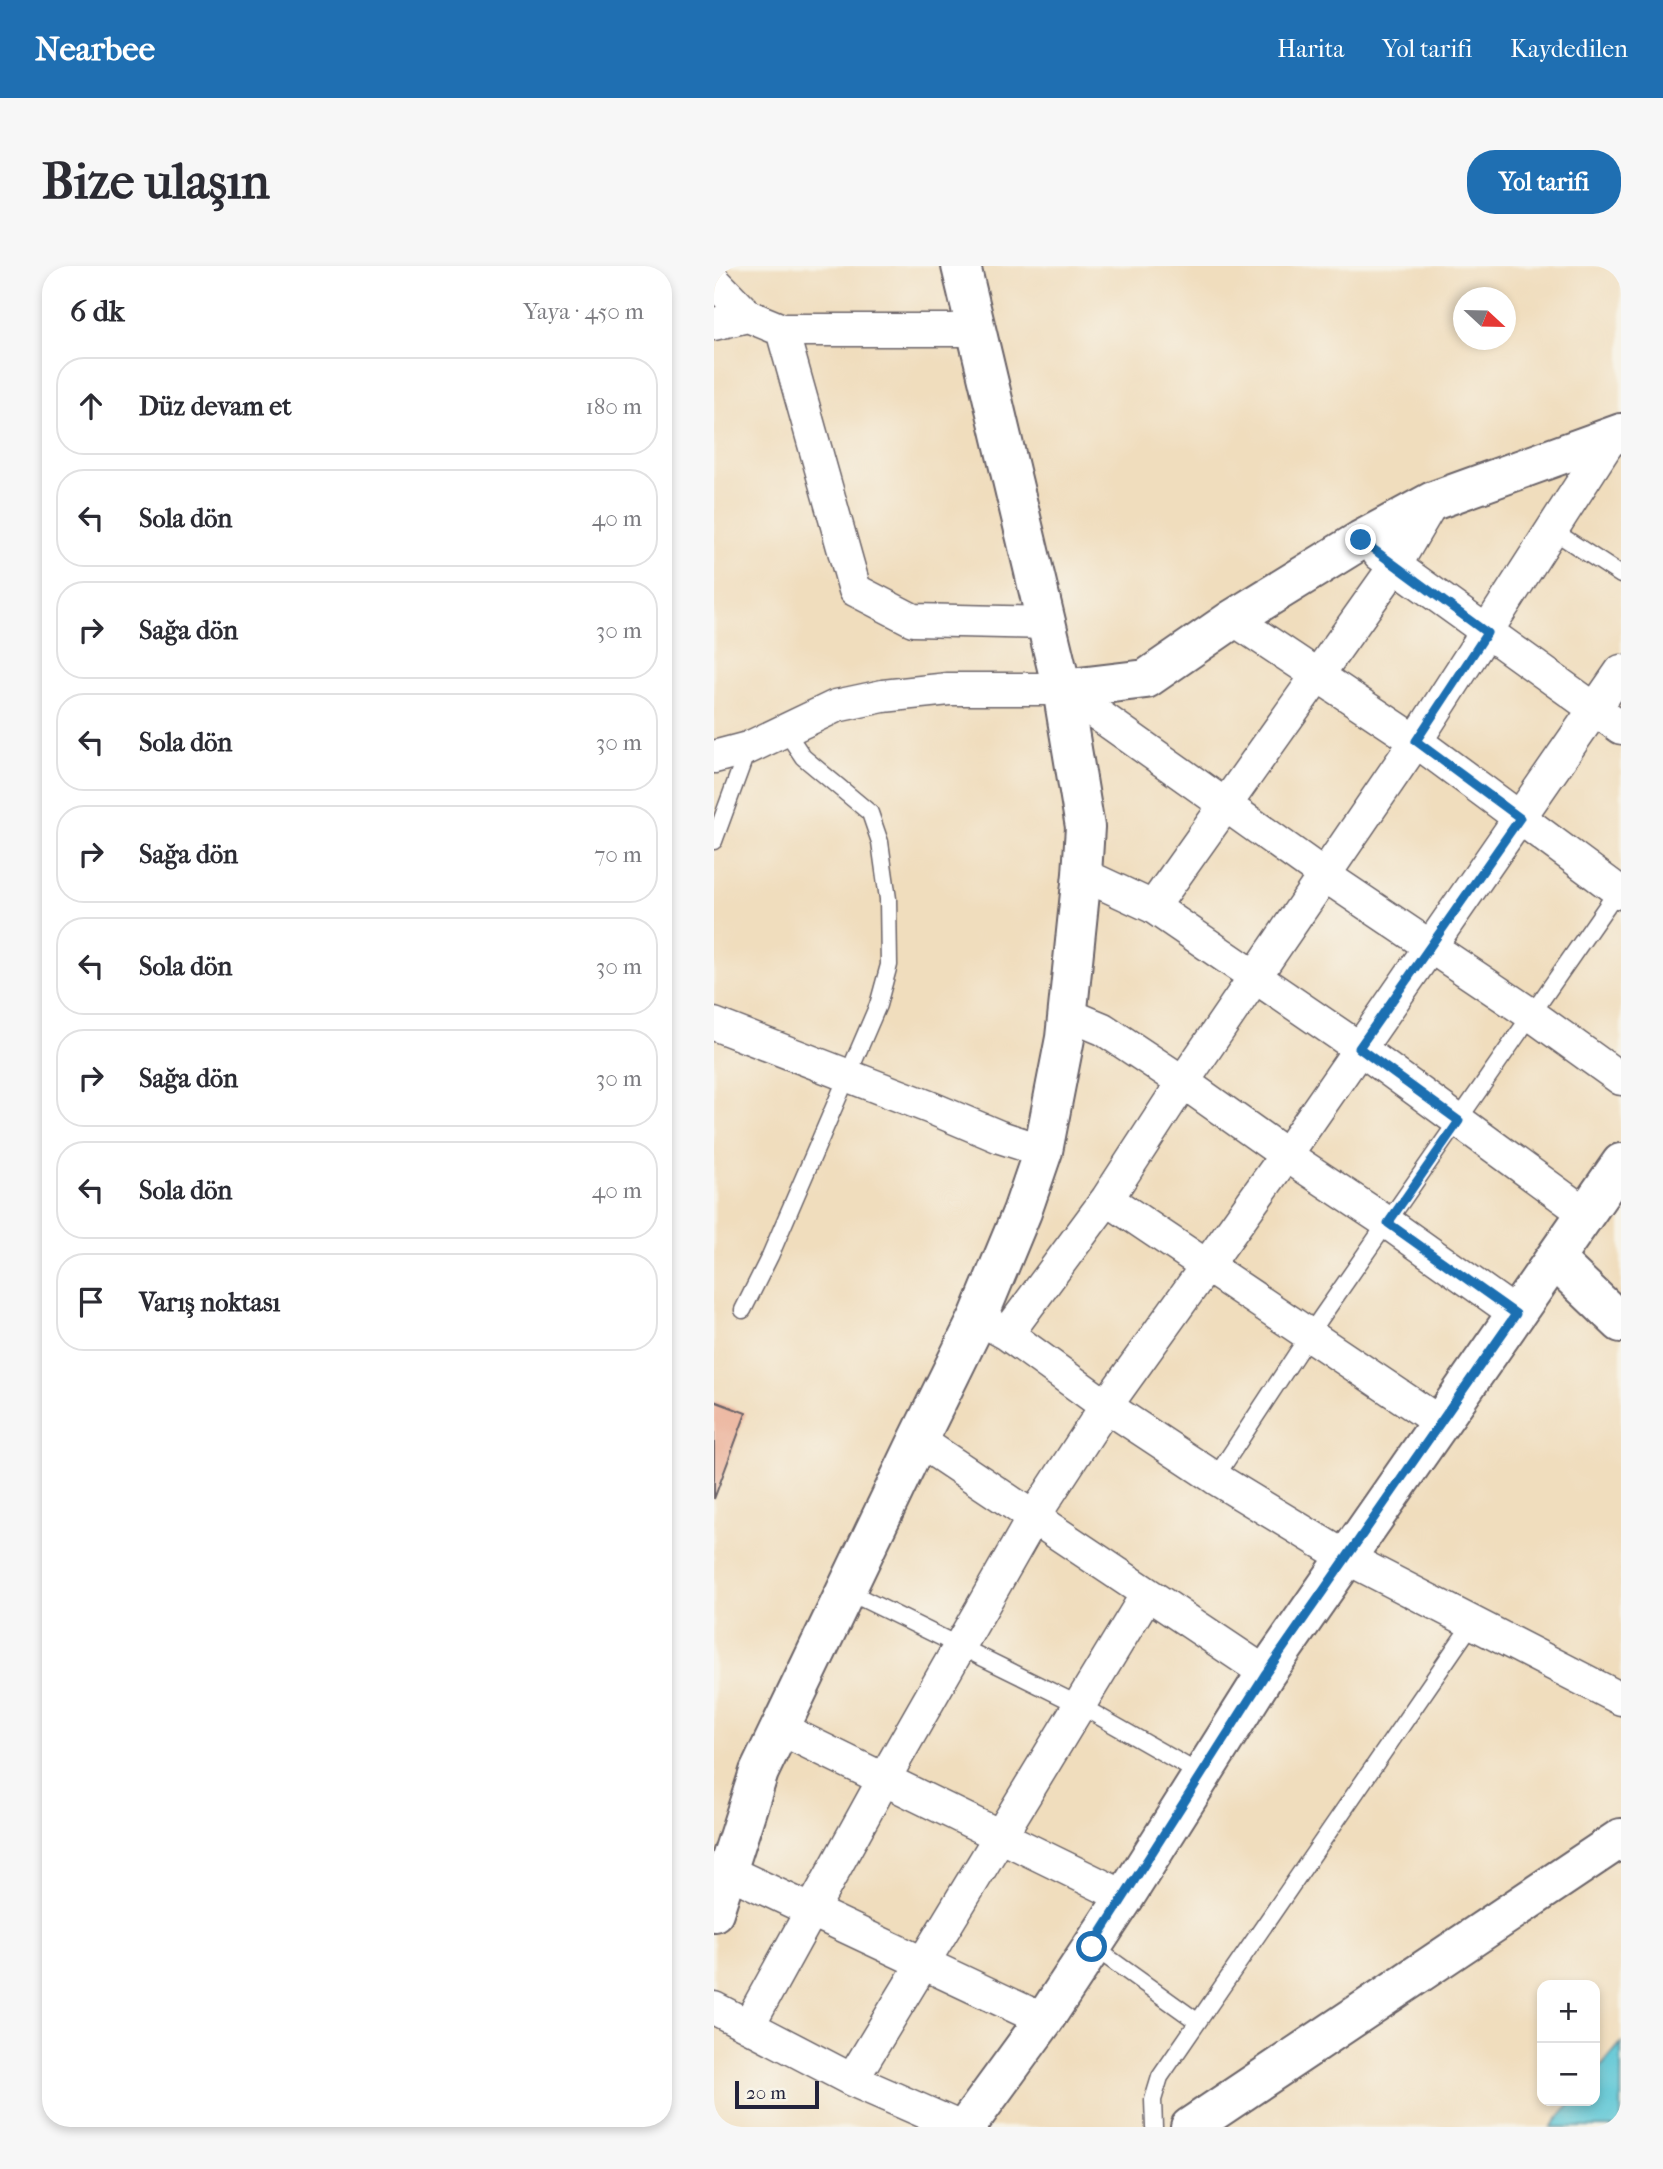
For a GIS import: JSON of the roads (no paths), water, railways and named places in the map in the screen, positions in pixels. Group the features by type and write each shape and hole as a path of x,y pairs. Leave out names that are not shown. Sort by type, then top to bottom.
{"street":[{"path":"961,266 1048,623 1085,827 1065,1038 1043,1151 1021,1212 993,1326"},
{"path":"714,281 748,316 782,330 977,330"},
{"path":"714,324 748,316"},
{"path":"782,330 855,590 913,620 1048,623"},
{"path":"714,757 748,748 836,706 883,696 949,689 1062,689 1146,679 1233,619 1361,540 1433,501 1616,435"},
{"path":"714,1912 759,1772 918,1440 993,1326 1107,1199 1183,1082 1416,741 1616,435"},
{"path":"1153,906 1319,676 1395,566 1433,501"},
{"path":"1361,540 1621,727"},
{"path":"1233,619 1416,741 1620,889"},
{"path":"748,2026 884,1779 1033,1518 1106,1406 1286,1155 1621,671"},
{"path":"1062,689 1225,806 1532,1015 1621,1079"},
{"path":"1082,874 1153,906 1359,1048 1586,1214"},
{"path":"1067,1014 1103,1029 1183,1082 1516,1314"},
{"path":"714,1024 1000,1137 1043,1151"},
{"path":"966,2127 1044,2020 1266,1673 1621,1163"},
{"path":"1107,1199 1439,1422"},
{"path":"1554,1259 1621,1323"},
{"path":"993,1326 1106,1406 1215,1478 1348,1558 1621,1699"},
{"path":"918,1440 1266,1673"},
{"path":"852,2080 1147,1594"},
{"path":"779,1728 1125,1897"},
{"path":"1191,2127 1621,1839"},
{"path":"727,1871 1044,2020"},
{"path":"714,2008 852,2080 959,2127"}],"lane":[{"path":"1552,530 1621,575"},
{"path":"743,1310 770,1256 878,1004 888,965 888,900 880,842 870,813 803,757 785,730"},
{"path":"714,841 748,748"},
{"path":"1215,1478 1309,1335 1620,889"},
{"path":"845,1590 1079,1705 1202,1775"},
{"path":"1154,2127 1153,2100 1160,2077 1473,1622"},
{"path":"1092,1947 1198,2022"}],"water":[{"path":"1621,2043 1621,2127 1551,2127 1569,2106 1600,2106 1600,2068"}]}
